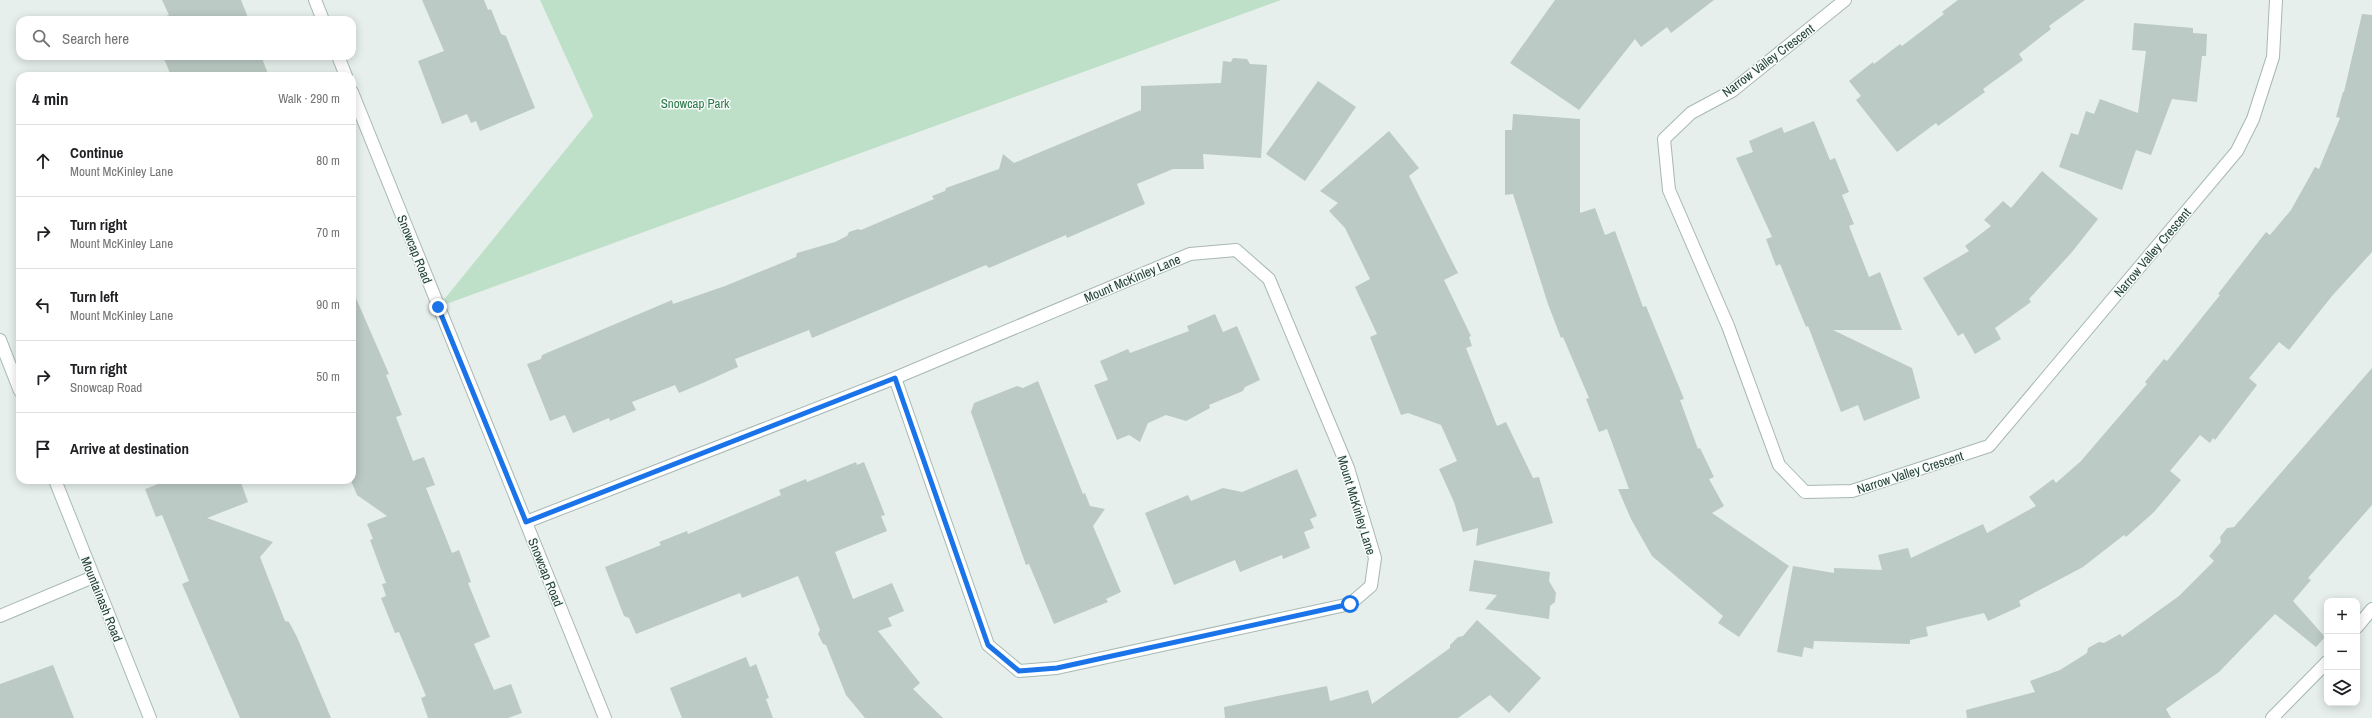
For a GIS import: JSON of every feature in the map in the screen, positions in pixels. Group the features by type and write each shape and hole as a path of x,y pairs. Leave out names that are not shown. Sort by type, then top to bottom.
{"street":[{"path":"315,0 321,16"},
{"name":"Narrow Valley Crescent","path":"1845,0 1732,90 1691,114 1664,139 1669,190 1728,326 1779,465 1805,492 1852,490 1989,446 2237,151 2253,119 2273,57 2276,0"},
{"path":"340,60 344,72"},
{"name":"Snowcap Road","path":"356,102 605,718"},
{"name":"Mount McKinley Lane","path":"526,522 895,378 1190,254 1236,250 1269,279 1348,468 1374,558 1371,586 1350,604 1057,668 1019,671 988,645 895,378"},
{"path":"0,340 16,381"},
{"name":"Mountainash Road","path":"57,484 150,718"},
{"path":"0,616 93,577"},
{"path":"2360,623 2372,609"},
{"path":"2272,718 2324,665"}],"green space":[{"name":"Snowcap Park","path":"540,0 1281,0 438,307 593,116"}],"building":[{"path":"162,0 241,0 247,16 166,16 169,15"},
{"path":"422,0 484,0 488,10 491,9 501,34 506,36 535,108 480,131 476,121 471,123 467,114 442,124 418,61 444,51"},
{"path":"1555,0 1714,0 1671,33 1667,27 1641,47 1635,39 1579,110 1510,63"},
{"path":"1958,0 2085,0 2049,26 2051,29 2019,54 2023,60 1983,89 1985,92 1938,126 1936,123 1897,152 1856,100 1861,96 1849,81 1873,62 1874,64 1900,44 1902,46 1944,14 1942,12"},
{"path":"2362,14 2372,15 2372,252 2332,296 2289,350 2279,342 2249,378 2257,385 2215,440 2213,438 2210,443 2200,435 2170,471 2181,480 2154,512 2126,537 2124,535 2083,567 2019,601 2021,606 1988,621 1984,613 1926,627 1928,636 1910,640 1910,644 1814,641 1813,649 1804,647 1802,657 1777,652 1793,566 1834,573 1834,568 1882,570 1878,555 1908,548 1911,558 1983,524 1987,533 2036,506 2029,497 2053,479 2056,483 2081,461 2147,384 2145,382 2164,359 2167,361 2220,295 2218,294 2266,232 2270,235 2291,210 2315,167 2319,169 2340,118 2336,117 2344,92"},
{"path":"2134,23 2193,28 2193,33 2207,34 2206,56 2202,56 2197,102 2172,99 2151,155 2136,150 2122,190 2059,167 2071,133 2078,135 2086,111 2094,114 2100,99 2138,113 2146,51 2132,50"},
{"path":"1233,58 1247,59 1250,64 1267,65 1261,158 1203,154 1204,169 1173,169 1137,184 1145,204 1067,238 1066,235 989,268 986,265 812,338 809,330 735,359 738,367 679,393 675,385 632,402 636,410 610,421 609,418 573,433 565,415 550,421 527,364 541,359 542,355 672,300 673,304 725,286 796,257 797,253 835,242 847,236 849,232 858,229 861,230 934,199 932,196 945,191 946,188 999,169 1003,154 1014,163 1141,110 1141,86 1221,83 1223,61 1231,62"},
{"path":"165,60 263,60 267,72 169,72"},
{"path":"1318,81 1356,107 1305,181 1266,154"},
{"path":"1513,114 1580,119 1580,213 1595,208 1605,235 1615,231 1643,307 1646,306 1684,399 1680,400 1698,449 1700,448 1714,477 1709,479 1724,506 1712,513 1789,566 1739,637 1718,623 1723,616 1652,556 1631,519 1618,489 1629,489 1607,429 1599,432 1586,399 1589,398 1563,337 1561,338 1548,304 1513,194 1505,195 1505,130 1512,130"},
{"path":"1814,121 1830,160 1835,158 1849,192 1842,195 1854,224 1849,226 1869,277 1880,272 1902,330 1833,330 1912,368 1920,398 1864,421 1858,405 1841,412 1808,326 1806,327 1780,264 1776,266 1766,239 1772,237 1736,158 1753,152 1749,141 1782,127 1784,133"},
{"path":"1389,131 1419,168 1409,176 1458,273 1444,280 1471,336 1469,337 1472,346 1466,348 1497,426 1506,422 1533,478 1539,477 1553,523 1476,546 1478,528 1463,532 1454,502 1439,469 1457,461 1441,425 1408,413 1401,415 1370,337 1377,334 1355,287 1370,279 1345,228 1329,211 1338,203 1320,191"},
{"path":"2042,171 2098,219 2072,252 2029,299 2031,302 1995,328 2001,339 1975,354 1963,333 1958,336 1923,278 1969,251 1965,246 1991,226 1984,220 2003,201 2011,208"},
{"path":"356,298 389,374 386,375 402,415 396,417 413,461 424,457 435,485 426,488 452,553 459,550 471,582 468,583 490,637 474,644 494,690 511,684 522,713 508,718 428,718 421,698 426,696 399,632 395,633 381,598 386,596 382,584 386,583 370,540 373,539 367,524 387,516 357,495 352,484 356,484"},
{"path":"1215,314 1223,332 1237,326 1260,380 1245,387 1243,391 1209,405 1210,408 1186,421 1166,415 1148,423 1140,442 1129,435 1117,440 1094,385 1108,380 1100,361 1128,349 1130,353 1189,331 1187,326"},
{"path":"2372,368 2372,505 2308,578 2311,580 2293,601 2324,636 2324,638 2316,647 2275,614 2219,672 2166,709 2171,718 1967,718 1966,710 2035,692 2030,681 2060,670 2087,653 2088,648 2099,642 2104,643 2120,634 2122,637 2179,596 2214,561 2209,556 2221,542 2220,537 2227,528 2234,527"},
{"path":"1038,381 1083,494 1085,493 1090,506 1105,509 1093,526 1121,592 1106,599 1108,602 1054,624 1029,564 1026,565 971,412 974,403 1017,386 1023,388"},
{"path":"856,462 857,465 864,462 885,515 881,516 887,531 835,552 853,599 892,583 904,611 888,618 892,626 878,631 920,683 913,689 943,718 865,718 846,695 826,645 823,644 818,634 820,630 798,576 742,598 740,593 636,634 629,618 624,616 605,567 661,545 659,542 687,531 688,534 781,495 779,490 806,479 807,482"},
{"path":"1297,469 1317,516 1310,519 1314,528 1304,532 1310,548 1283,559 1282,555 1240,572 1235,560 1174,585 1145,513 1188,495 1191,501 1223,488 1242,492"},
{"path":"158,484 241,484 248,502 207,518 273,542 260,557 285,621 289,622 297,637 331,718 240,718 182,584 189,581 162,515 156,517 145,489"},
{"path":"1474,560 1550,572 1549,581 1556,593 1555,602 1550,606 1549,619 1485,609 1497,595 1469,591"},
{"path":"1477,620 1541,678 1509,713 1490,695 1458,718 1225,718 1224,707 1327,686 1330,701 1368,690 1372,704 1450,648 1450,645 1458,637 1463,636"},
{"path":"746,657 750,667 756,664 769,698 766,699 773,718 682,718 670,688"},
{"path":"53,665 74,718 0,718 0,684"}],"route":[{"path":"438,307 526,522 895,378 988,645 1019,671 1057,668 1350,604"}]}
